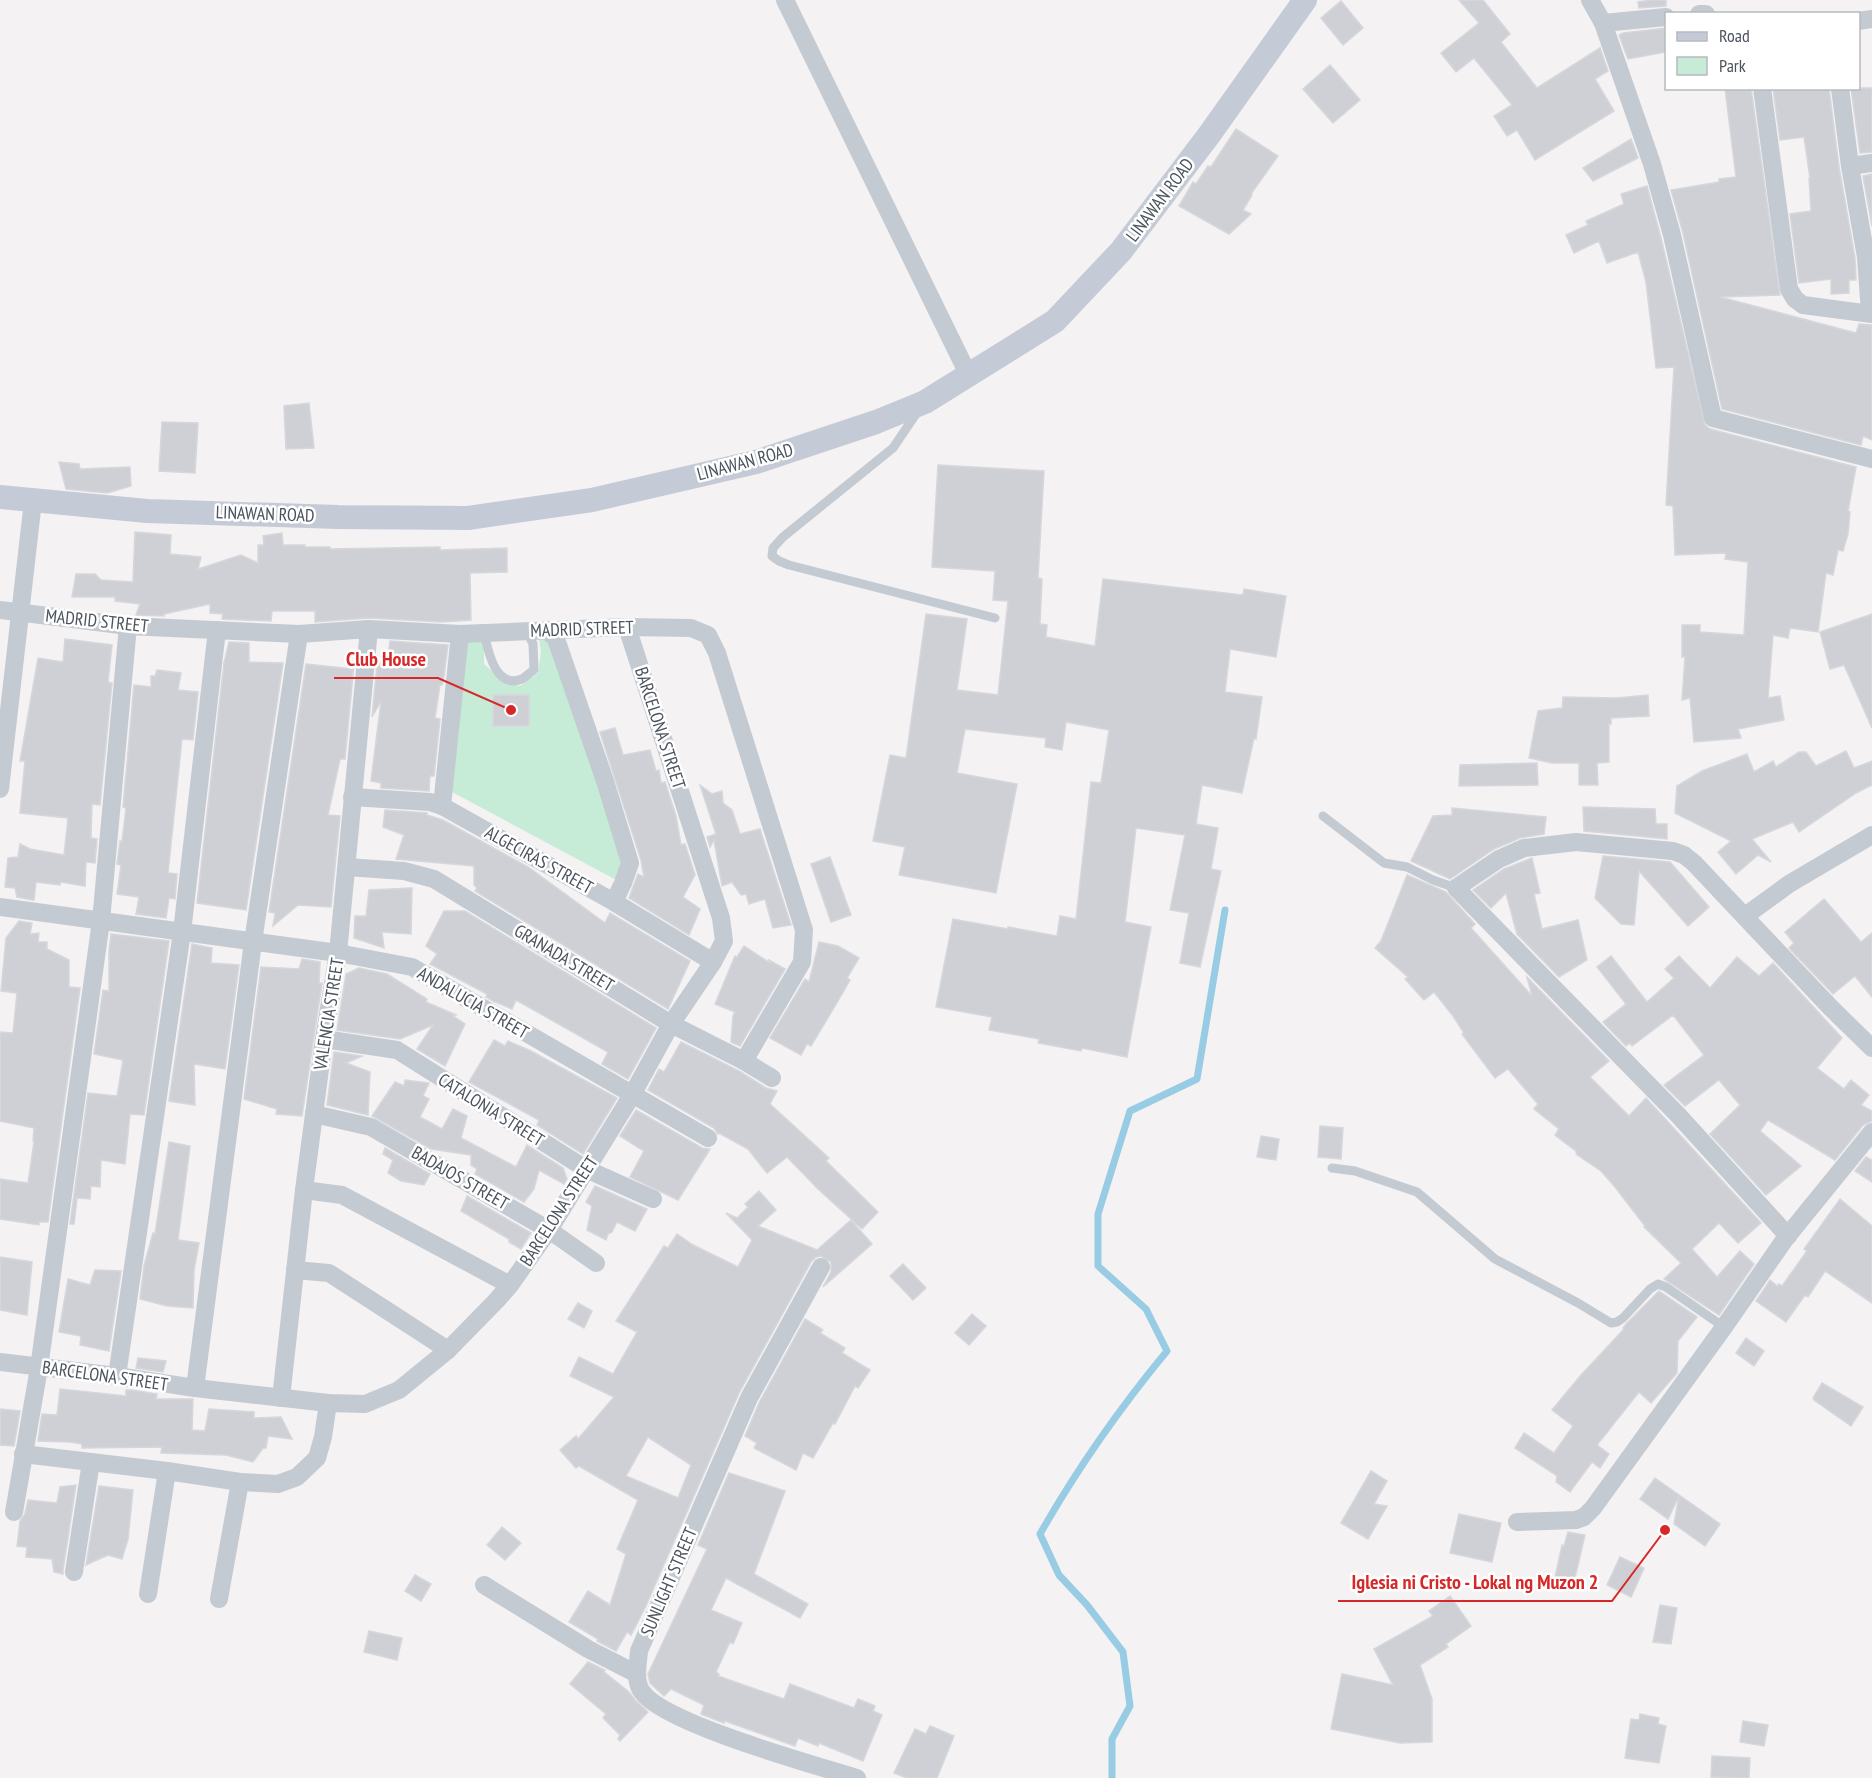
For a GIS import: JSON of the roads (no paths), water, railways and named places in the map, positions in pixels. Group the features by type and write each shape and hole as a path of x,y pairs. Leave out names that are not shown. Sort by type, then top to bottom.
{"street":[{"path":"784,0 969,376"},
{"name":"LINAWAN ROAD","path":"0,497 147,511 338,517 468,518 592,500 756,462 876,422 925,402 1055,321 1121,251 1209,135 1305,0"},
{"path":"1590,0 1603,23 1652,164 1672,235 1713,418 1872,459"},
{"path":"1603,23 1665,16"},
{"path":"1762,90 1789,289 1795,299 1803,305 1871,313 1866,257 1850,166 1840,90"},
{"path":"1850,166 1872,163"},
{"path":"0,789 2,747 33,501"},
{"name":"MADRID STREET","path":"0,610 128,626 299,634 369,629 460,634 627,627 691,628 708,635 717,653 804,930 802,962 744,1061"},
{"path":"14,1512 39,1368 101,921 128,626"},
{"name":"BARCELONA STREET","path":"0,1362 281,1398 365,1404 399,1390 448,1350 510,1285 549,1230 632,1095 671,1024 713,962 724,941 721,918 627,627"},
{"name":"VALENCIA STREET","path":"281,1398 304,1190 338,953 369,629"},
{"path":"117,1376 182,932 217,630"},
{"path":"547,630 556,639 605,781 630,863 614,902"},
{"path":"195,1388 253,942 299,634"},
{"path":"442,806 460,634"},
{"name":"ALGECIRAS STREET","path":"352,797 430,802 442,806 614,902 713,962"},
{"path":"1745,916 1789,884 1872,835"},
{"path":"1788,1236 1679,1116 1456,888 1499,859 1524,848 1576,842 1673,850 1694,863 1831,1008 1872,1048"},
{"name":"GRANADA STREET","path":"347,867 404,871 434,879 671,1024 772,1078"},
{"name":"ANDALUCIA STREET","path":"0,907 338,953 412,967 708,1138"},
{"name":"CATALONIA STREET","path":"324,1039 397,1050 586,1169 653,1199"},
{"name":"BADAJOS STREET","path":"314,1114 371,1127 549,1230 596,1263"},
{"path":"1517,1522 1576,1520 1584,1517 1788,1236 1872,1132"},
{"path":"304,1190 342,1195 510,1285"},
{"name":"SUNLIGHT STREET","path":"637,1674 639,1651 748,1398 821,1267"},
{"path":"295,1270 329,1273 448,1350"},
{"path":"23,1454 240,1482 278,1484 297,1476 316,1458 323,1437 328,1402"},
{"path":"74,1572 91,1462"},
{"path":"148,1594 167,1471"},
{"path":"219,1599 240,1482"},
{"path":"484,1585 588,1649 637,1674 641,1691 656,1703 692,1723 857,1778"}],"lane":[{"path":"925,402 893,448 783,537 773,548 772,556 789,565 995,618"},
{"path":"484,633 495,670 509,679 521,679 534,670 533,644 527,631"},
{"path":"1323,816 1383,863 1407,867 1456,888"},
{"path":"1332,1168 1355,1171 1417,1192 1495,1259 1611,1323 1623,1318 1650,1289 1658,1284 1666,1287 1724,1327"}],"waterway":[{"path":"1112,1778 1112,1739 1130,1706 1123,1652 1087,1605 1059,1575 1040,1534 1099,1440 1167,1351 1146,1309 1098,1266 1098,1214 1130,1111 1197,1079 1225,910"}],"place":[{"name":"Club House","path":"511,710"},
{"name":"Iglesia ni Cristo - Lokal ng Muzon 2","path":"1665,1530"}]}
